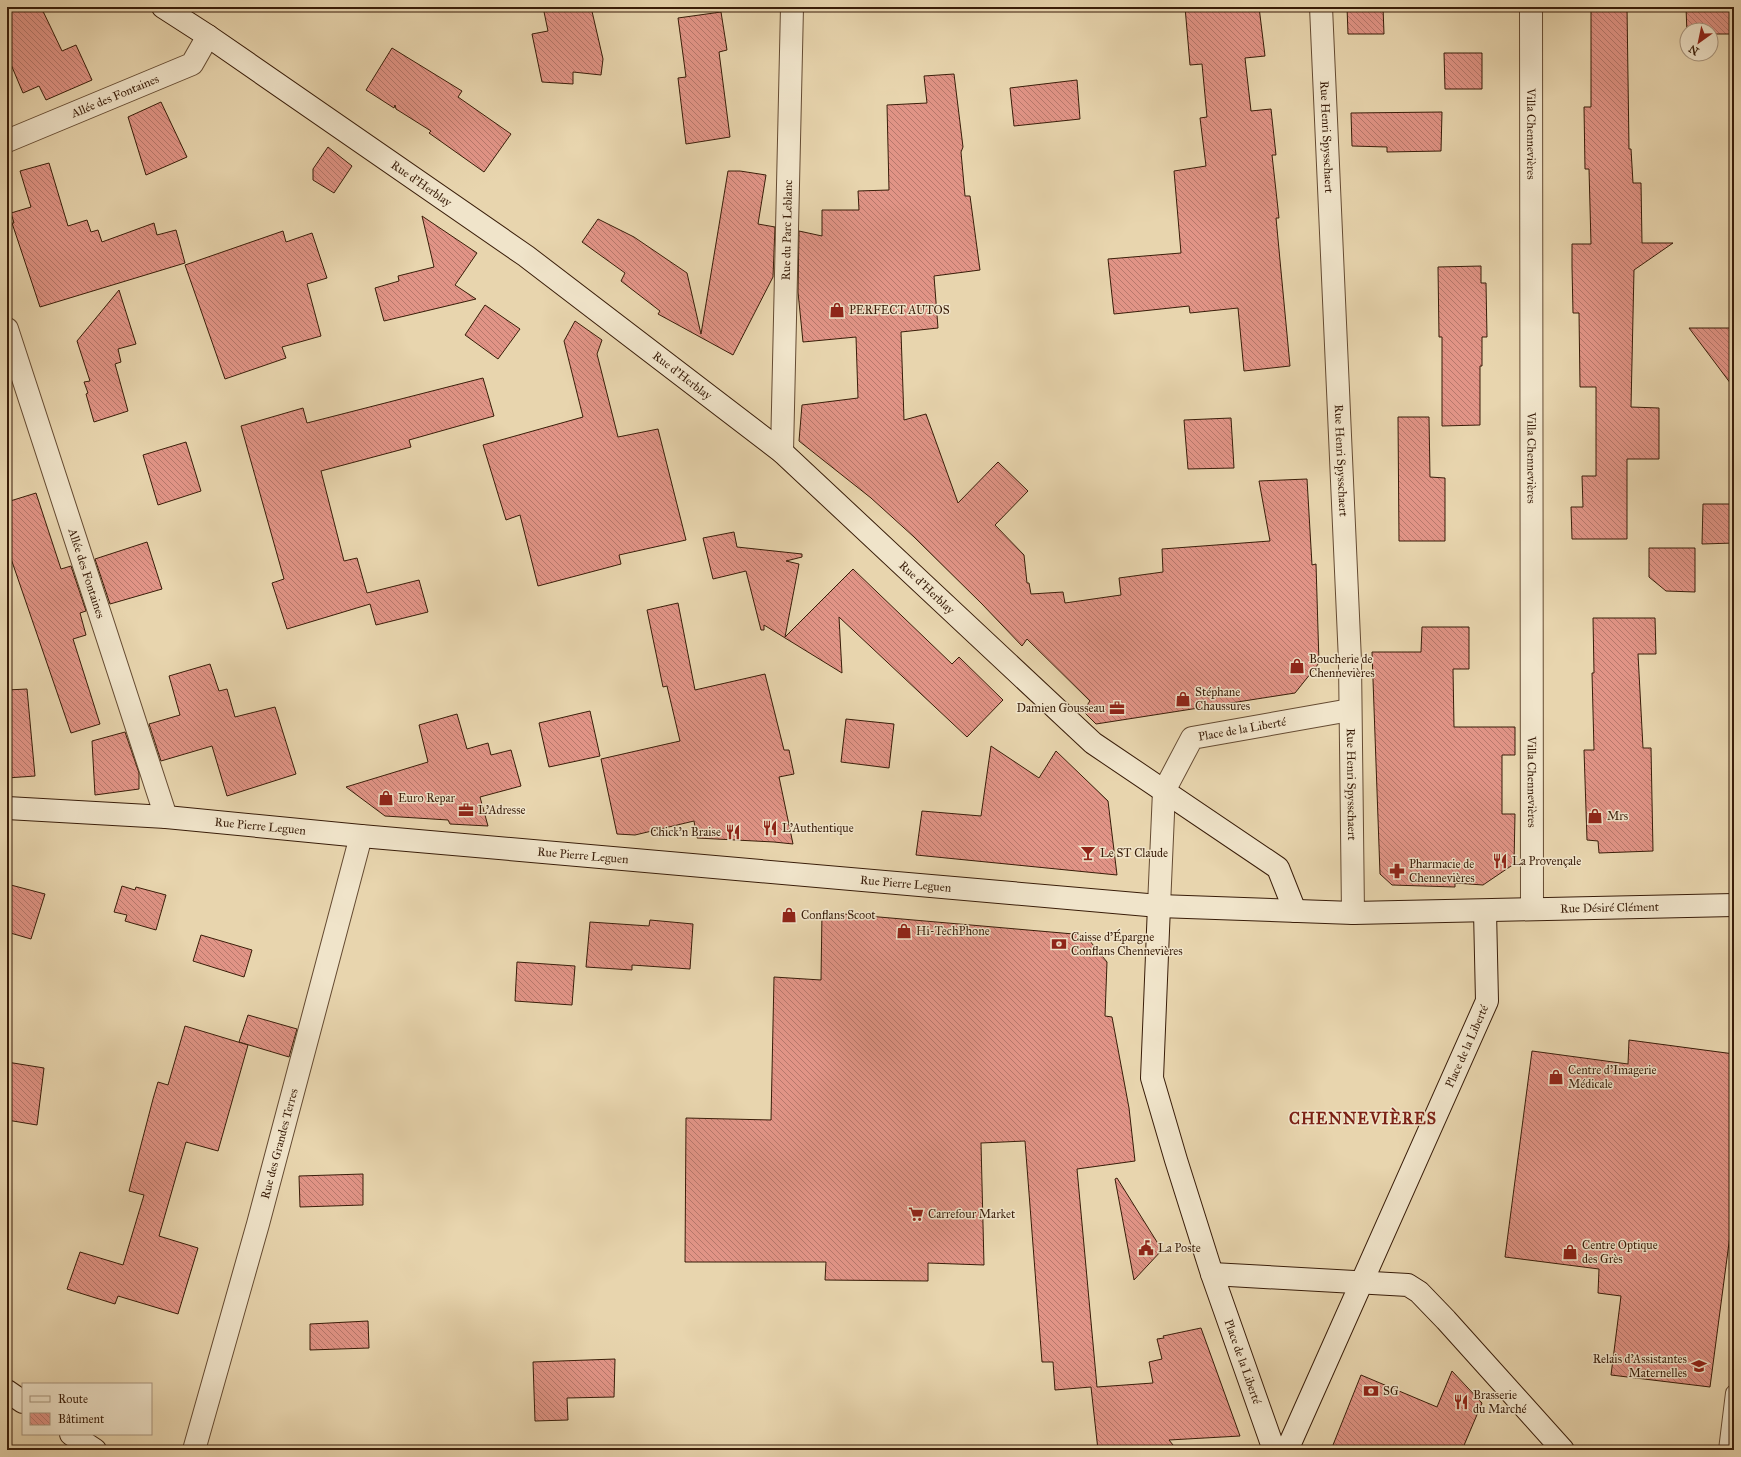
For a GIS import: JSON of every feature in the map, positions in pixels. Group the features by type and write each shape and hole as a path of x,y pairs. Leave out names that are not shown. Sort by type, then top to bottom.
{"main road":[{"name":"Rue d'Herblay","path":"163,7 208,36 526,256 782,452 1093,743 1164,791"},
{"name":"Rue du Parc Leblanc","path":"782,452 792,7"},
{"name":"Rue Henri Spysschaert","path":"1321,7 1349,645 1353,913"},
{"name":"Villa Chennevières","path":"1531,7 1532,909"},
{"name":"Allée des Fontaines","path":"7,141 192,64 208,36"},
{"name":"Allée des Fontaines","path":"7,329 166,817"},
{"name":"Place de la Liberté","path":"1274,1450 1212,1274 1152,1078 1164,791 1192,738 1350,710"},
{"path":"1164,791 1278,868 1295,911"},
{"name":"Rue Pierre Leguen","path":"7,808 166,817 361,836 1159,906"},
{"name":"Rue des Grandes Terres","path":"194,1450 262,1209 361,836"},
{"name":"Rue Désiré Clément","path":"1485,911 1734,905"},
{"path":"1159,906 1353,913 1485,911"},
{"name":"Place de la Liberté","path":"1287,1450 1363,1283 1487,1002 1485,911"},
{"path":"1212,1274 1408,1285 1419,1292 1451,1326 1563,1450"},
{"path":"7,1391 22,1401"},
{"path":"72,1435 95,1450"}],"lane":[{"path":"1726,1450 1734,1393"}],"building":[{"path":"7,7 41,7 62,51 76,45 92,80 46,100 39,86 23,93 7,55"},
{"path":"543,7 591,7 603,59 601,75 573,72 573,84 542,82 532,34 548,31"},
{"path":"1185,7 1259,7 1265,56 1245,58 1251,111 1271,109 1276,155 1272,155 1279,218 1276,218 1290,366 1244,371 1238,308 1190,313 1189,306 1114,314 1108,259 1181,253 1174,171 1206,166 1200,118 1207,117 1202,64 1190,65"},
{"path":"1347,7 1383,7 1384,34 1348,34"},
{"path":"1591,7 1627,7 1629,149 1631,149 1633,183 1641,183 1642,243 1673,243 1634,270 1631,407 1659,408 1659,459 1627,459 1627,539 1572,539 1571,507 1583,507 1582,476 1596,476 1596,387 1580,387 1579,313 1573,313 1572,267 1572,244 1591,244 1589,169 1585,169 1584,107 1591,107"},
{"path":"1686,7 1734,7 1734,34 1719,34 1719,22 1687,22"},
{"path":"721,12 727,50 719,52 730,137 686,144 678,78 686,77 678,18"},
{"path":"392,48 462,91 458,97 511,134 484,172 429,133 431,131 396,109 395,105 394,108 366,90"},
{"path":"1444,53 1482,53 1482,89 1445,89"},
{"path":"954,74 963,147 961,152 965,196 970,196 980,270 934,276 938,328 901,332 904,420 926,414 958,503 998,462 1028,491 995,525 1024,555 1027,583 1029,583 1031,594 1063,592 1065,603 1121,595 1119,578 1163,572 1162,549 1270,541 1259,481 1307,479 1312,565 1316,564 1319,663 1295,693 1096,724 1083,711 1090,701 1027,639 1022,646 914,537 871,498 799,441 802,405 858,398 856,337 803,342 798,292 799,231 822,236 822,210 859,210 858,191 889,190 887,105 927,103 924,76"},
{"path":"1077,80 1080,119 1014,126 1010,88"},
{"path":"161,102 187,157 146,175 128,117"},
{"path":"1442,112 1441,151 1387,152 1387,147 1352,146 1351,113"},
{"path":"328,147 352,166 334,193 313,180 313,169"},
{"path":"49,163 68,226 87,220 91,232 98,230 102,242 154,223 157,235 176,230 185,263 40,307 12,223 14,223 11,213 31,207 20,171"},
{"path":"728,171 740,171 766,175 758,224 775,227 773,277 733,355 658,314 660,311 621,281 625,273 582,242 598,219 634,237 687,273 701,334"},
{"path":"422,216 477,253 455,285 476,299 384,321 375,288 399,281 398,276 434,267"},
{"path":"283,231 286,242 312,233 327,278 307,284 321,336 282,347 286,358 225,379 185,265"},
{"path":"1481,266 1481,283 1486,283 1487,337 1482,337 1482,366 1480,366 1480,425 1442,426 1442,337 1439,337 1438,267"},
{"path":"119,290 136,344 118,349 121,362 115,364 128,411 94,422 86,394 88,393 84,382 90,381 77,341"},
{"path":"485,305 520,329 498,359 465,335"},
{"path":"575,321 602,340 597,354 618,437 658,429 686,540 619,555 621,564 538,586 520,515 506,520 483,445 583,417 564,341"},
{"path":"1689,328 1734,328 1734,388"},
{"path":"483,378 494,416 409,440 411,447 321,471 344,561 357,558 367,593 419,580 428,612 376,625 370,604 287,629 272,583 284,579 241,426 303,408 307,423"},
{"path":"1398,417 1429,417 1430,477 1445,478 1445,541 1399,541"},
{"path":"1231,418 1234,468 1188,469 1184,420"},
{"path":"186,442 201,491 158,505 143,455"},
{"path":"36,493 61,569 71,566 86,611 80,613 86,635 73,639 100,724 71,733 7,547 7,502"},
{"path":"1703,504 1734,504 1734,543 1702,544"},
{"path":"734,532 737,547 802,554 802,557 786,561 799,564 785,637 853,569 952,664 959,657 1003,700 967,737 839,617 842,673 764,625 764,630 761,630 746,571 713,579 703,538"},
{"path":"147,542 162,589 110,604 95,559"},
{"path":"1649,548 1695,548 1695,592 1666,591 1649,577"},
{"path":"678,603 695,690 765,674 784,750 789,750 794,774 779,777 793,844 697,838 694,821 635,835 617,834 601,759 680,741 667,686 663,687 647,610"},
{"path":"1593,618 1655,618 1656,654 1638,654 1643,748 1651,748 1653,851 1599,853 1598,841 1587,840 1584,750 1594,750 1592,673 1594,673"},
{"path":"1422,627 1469,627 1469,669 1453,669 1454,727 1515,727 1515,755 1502,755 1502,814 1515,814 1514,864 1483,885 1455,883 1455,887 1392,885 1380,874 1372,652 1421,652"},
{"path":"210,664 219,691 227,689 235,717 275,707 296,774 227,796 212,746 161,761 149,724 180,715 169,676"},
{"path":"27,689 35,776 7,778 7,690"},
{"path":"590,711 600,756 549,767 539,723"},
{"path":"457,714 467,749 488,743 491,755 511,750 521,786 480,797 488,826 450,824 448,820 385,816 346,787 428,762 419,725"},
{"path":"846,719 894,724 889,768 841,762"},
{"path":"125,732 139,773 139,789 95,795 92,741"},
{"path":"991,746 1039,778 1056,751 1108,801 1117,875 916,855 922,811 981,816"},
{"path":"7,884 45,894 31,939 7,932"},
{"path":"122,886 135,890 136,887 166,895 156,930 125,921 127,915 114,912"},
{"path":"822,912 1085,935 1107,962 1105,1016 1112,1017 1129,1108 1135,1161 1077,1169 1097,1387 1153,1383 1149,1362 1162,1359 1157,1339 1164,1338 1163,1336 1201,1328 1240,1436 1169,1440 1177,1450 1098,1450 1091,1387 1055,1390 1053,1362 1042,1362 1025,1141 981,1143 984,1265 928,1263 928,1281 825,1280 826,1262 685,1262 686,1118 771,1120 774,977 821,980"},
{"path":"650,920 693,924 690,969 632,965 632,970 586,967 590,922 649,926"},
{"path":"201,935 252,950 244,977 193,961"},
{"path":"517,962 575,966 572,1005 515,1001"},
{"path":"248,1015 297,1029 289,1057 239,1042"},
{"path":"185,1026 248,1045 218,1151 186,1142 159,1236 198,1248 178,1314 118,1296 115,1304 67,1289 80,1252 123,1265 144,1195 129,1191 158,1082 168,1085"},
{"path":"1629,1040 1734,1054 1734,1205 1710,1387 1611,1375 1621,1296 1598,1293 1599,1269 1505,1257 1532,1051 1628,1064"},
{"path":"7,1062 44,1068 37,1125 7,1120"},
{"path":"363,1174 363,1205 300,1207 299,1176"},
{"path":"1117,1178 1162,1250 1134,1280 1115,1179"},
{"path":"368,1321 369,1348 310,1350 310,1324"},
{"path":"615,1359 614,1397 567,1398 568,1420 535,1421 533,1362"},
{"path":"1452,1371 1482,1403 1462,1450 1331,1450 1361,1375 1437,1407"}],"place":[{"name":"PERFECT AUTOS","path":"837,310"},
{"name":"Boucherie de Chennevières","path":"1297,666"},
{"name":"Stéphane Chaussures","path":"1183,699"},
{"name":"Damien Gousseau","path":"1117,708"},
{"name":"Euro Repar","path":"386,798"},
{"name":"L'Adresse","path":"466,810"},
{"name":"Mrs","path":"1595,816"},
{"name":"L’Authentique","path":"770,828"},
{"name":"Chick’n Braise","path":"733,832"},
{"name":"Le ST Claude","path":"1088,853"},
{"name":"La Provençale","path":"1500,861"},
{"name":"Pharmacie de Chennevières","path":"1397,871"},
{"name":"Conflans Scoot","path":"789,915"},
{"name":"Hi-TechPhone","path":"904,931"},
{"name":"Caisse d'Épargne Conflans Chennevières","path":"1059,944"},
{"name":"Centre d’Imagerie Médicale","path":"1556,1077"},
{"name":"Carrefour Market","path":"916,1214"},
{"name":"La Poste","path":"1146,1248"},
{"name":"Centre Optique des Grès","path":"1570,1252"},
{"name":"Relais d’Assistantes Maternelles","path":"1699,1366"},
{"name":"SG","path":"1371,1391"},
{"name":"Brasserie du Marché","path":"1461,1402"}],"district":[{"name":"CHENNEVIÈRES","path":"1363,1118"}]}
